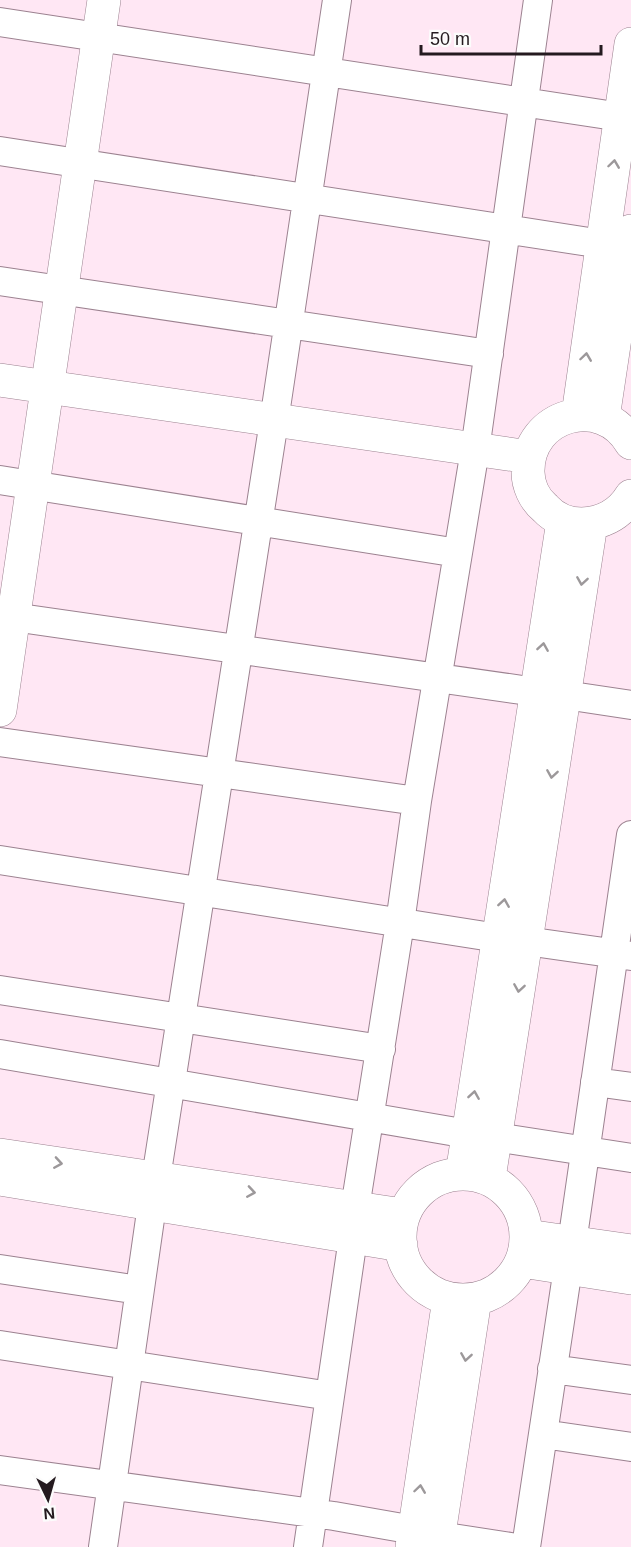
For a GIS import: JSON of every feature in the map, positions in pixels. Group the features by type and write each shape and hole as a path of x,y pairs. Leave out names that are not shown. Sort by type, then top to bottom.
{"street":[{"path":"0,710 9,611 32,486 104,0"},
{"path":"103,1547 139,1290 337,0"},
{"path":"308,1547 417,801 475,450 538,0"},
{"path":"0,22 621,117"},
{"path":"591,416 623,242 621,117 631,44"},
{"path":"0,151 506,229 623,242"},
{"path":"0,281 489,354"},
{"path":"0,380 529,457"},
{"path":"631,442 616,425 591,416 561,419 538,436 529,457 528,477 532,492 550,514 577,522 605,520 618,513 631,496"},
{"path":"0,480 458,553"},
{"path":"476,1176 577,522"},
{"path":"9,611 238,649 631,705"},
{"path":"0,742 417,801"},
{"path":"526,1547 595,1082 622,955 631,835"},
{"path":"0,860 400,923 622,955"},
{"path":"0,990 381,1049"},
{"path":"0,1054 482,1136 631,1158"},
{"path":"595,1082 631,1087"},
{"path":"0,1155 154,1191 402,1230"},
{"path":"450,1174 476,1176 504,1188 516,1201 524,1218 525,1248 513,1276 500,1288 484,1297 462,1299 429,1291 413,1276 402,1257 402,1230 414,1197 430,1182 450,1174"},
{"path":"0,1179 154,1191"},
{"path":"525,1248 570,1255 631,1278"},
{"path":"570,1255 631,1251"},
{"path":"0,1269 139,1290"},
{"path":"425,1540 462,1299"},
{"path":"0,1345 330,1396"},
{"path":"552,1369 631,1380"},
{"path":"543,1434 631,1447"},
{"path":"0,1470 313,1513 425,1540 512,1547"}]}
